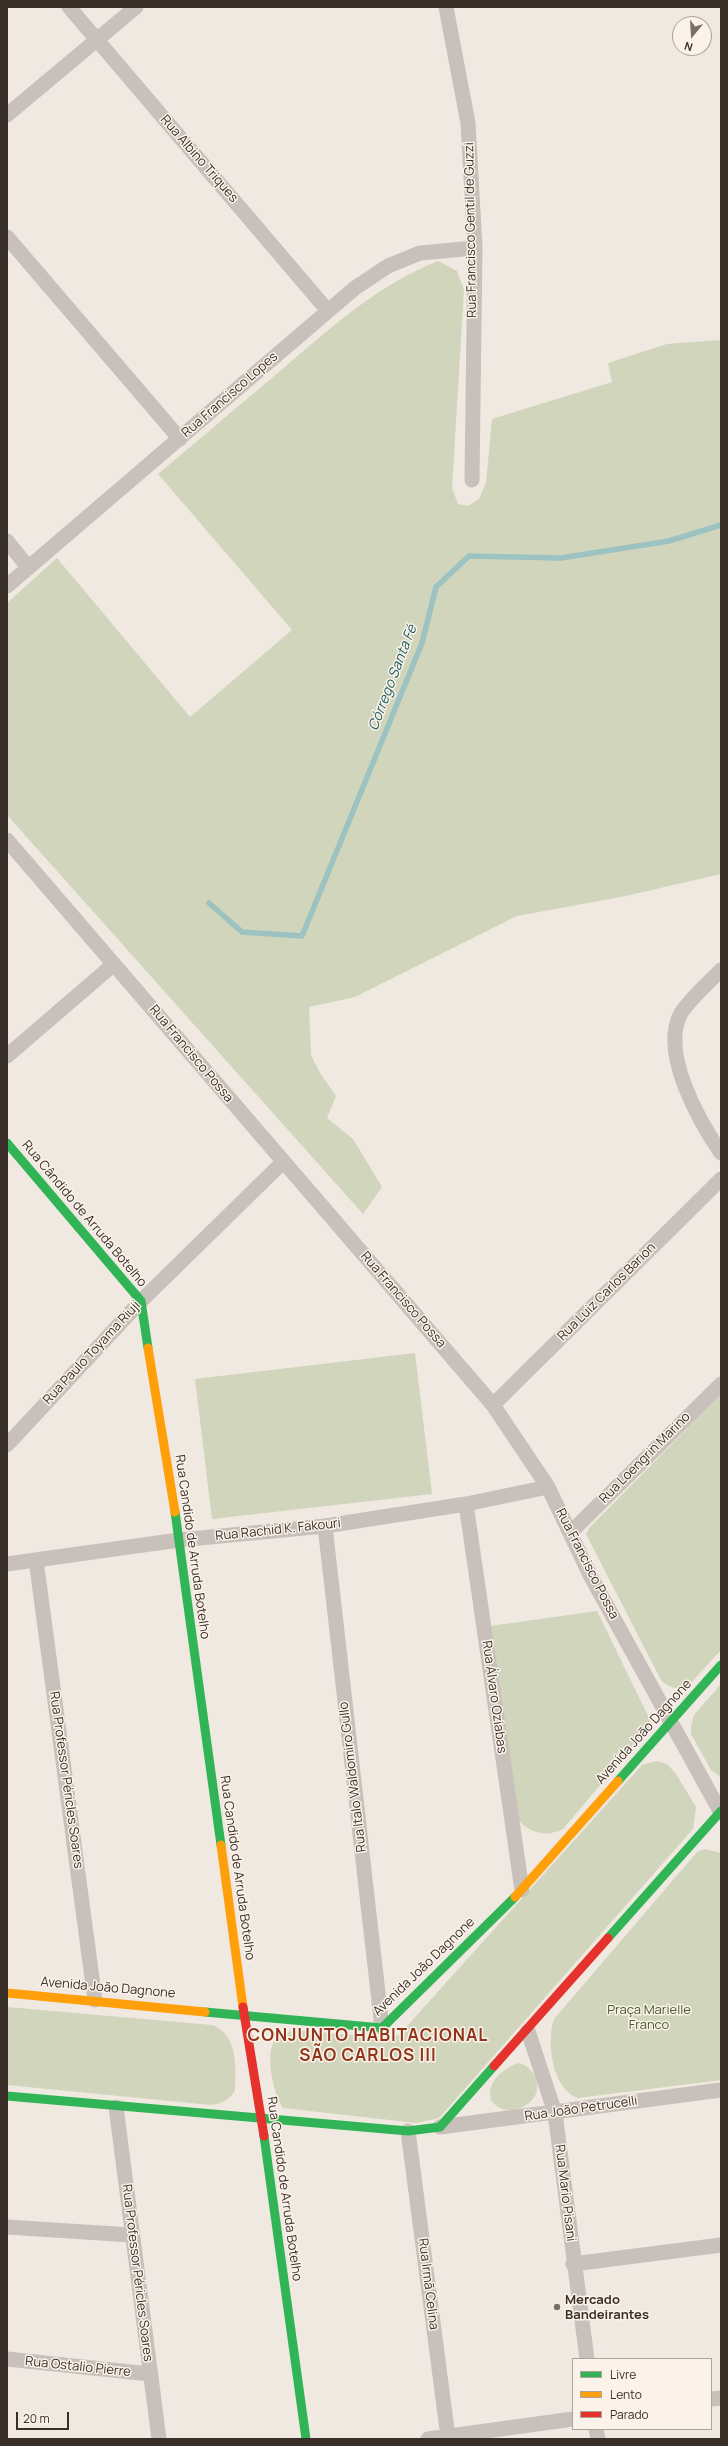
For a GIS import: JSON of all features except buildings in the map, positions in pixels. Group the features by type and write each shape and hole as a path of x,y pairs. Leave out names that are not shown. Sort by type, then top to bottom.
{"street":[{"name":"Rua Albino Triques","path":"69,7 328,311"},
{"path":"7,115 136,7"},
{"name":"Rua Francisco Gentil de Guzzi","path":"446,7 468,123 475,248 472,480"},
{"path":"7,238 180,439"},
{"name":"Rua Francisco Lopes","path":"7,586 355,288 388,266 420,253 475,248"},
{"path":"7,542 28,567"},
{"name":"Rua Francisco Possa","path":"7,840 493,1404 548,1486 590,1575 721,1812"},
{"path":"7,1056 114,964"},
{"path":"721,970 680,1014 673,1040 679,1070 707,1132 721,1153"},
{"name":"Rua Cândido de Arruda Botelho","path":"7,1143 141,1301"},
{"name":"Rua Paulo Toyama Riuji","path":"7,1445 141,1301 283,1162"},
{"name":"Rua Luiz Carlos Barion","path":"493,1404 721,1179"},
{"name":"Rua Candido de Arruda Botelho","path":"141,1301 179,1540 244,2013 261,2117 306,2439"},
{"name":"Rua Loengrin Marino","path":"570,1533 721,1384"},
{"name":"Rua Rachid K. Fakouri","path":"7,1564 179,1540 324,1526 466,1504 548,1486"},
{"name":"Rua Álvaro Oziabas","path":"466,1504 522,1890"},
{"name":"Rua Italo Waldomiro Gullo","path":"324,1526 382,2028"},
{"name":"Rua Professor Péricles Soares","path":"36,1560 95,2000"},
{"name":"Avenida João Dagnone","path":"7,1993 244,2013 382,2028 522,1890 721,1665"},
{"path":"7,2096 116,2107 261,2117 408,2131 440,2127 528,2031 721,1812"},
{"name":"Rua Mario Pisani","path":"528,2031 555,2113 573,2264 587,2358"},
{"name":"Rua João Petrucelli","path":"440,2127 721,2090"},
{"name":"Rua Professor Péricles Soares","path":"116,2107 131,2235 159,2439"},
{"name":"Rua Irmã Celina","path":"408,2131 448,2437"},
{"path":"7,2227 131,2235"},
{"path":"573,2264 721,2245"},
{"name":"Rua Ostalio Pierre","path":"7,2359 150,2374"},
{"path":"428,2439 572,2419"}],"green space":[{"path":"438,261 457,271 464,290 452,488 458,504 468,506 479,499 486,483 492,419 612,382 608,363 667,344 721,340 721,874 621,897 517,916 355,997 309,1007 311,1055 320,1073 336,1096 327,1118 353,1139 382,1187 363,1214 7,815 7,603 57,558 190,717 292,630 158,474 339,321 376,294 416,271"},
{"path":"415,1353 432,1494 212,1519 195,1379"},
{"path":"721,1394 721,1650 686,1688 682,1689 669,1686 661,1680 586,1534 589,1528"},
{"path":"597,1611 652,1724 563,1829 551,1833 540,1833 529,1829 519,1821 490,1626"},
{"path":"721,1684 721,1777 711,1770 691,1734 691,1726 694,1715"},
{"path":"657,1761 667,1764 676,1774 696,1807 693,1829 439,2118 416,2123 283,2108 274,2085 270,2056 271,2048 278,2037 295,2030 386,2038 399,2035 642,1765"},
{"name":"Praça Marielle Franco","path":"705,1849 721,1853 721,2080 578,2098 569,2093 562,2085 553,2064 551,2040 554,2019 697,1852"},
{"path":"7,2007 212,2025 227,2036 234,2052 235,2090 231,2096 225,2100 211,2105 7,2085"},
{"path":"519,2063 529,2068 536,2078 536,2095 522,2107 505,2110 495,2105 491,2100 491,2087 493,2082 502,2072"}],"waterway":[{"name":"Córrego Santa Fé","path":"209,903 242,932 302,936 422,643 436,587 469,556 561,558 669,541 721,525"}],"traffic: fast":[{"path":"7,1143 141,1301 148,1348"},
{"path":"175,1512 221,1845"},
{"path":"618,1781 721,1665"},
{"path":"608,1938 721,1811"},
{"path":"205,2012 382,2028 515,1897"},
{"path":"7,2096 408,2131 440,2127 494,2066"},
{"path":"264,2136 306,2439"}],"traffic: slow":[{"path":"148,1348 175,1512"},
{"path":"515,1897 618,1781"},
{"path":"221,1845 243,2007"},
{"path":"7,1993 205,2012"}],"traffic: jam":[{"path":"494,2066 608,1938"},
{"path":"243,2007 264,2136"}],"place":[{"name":"Mercado Bandeirantes","path":"557,2307"}],"district":[{"name":"CONJUNTO HABITACIONAL SÃO CARLOS III","path":"368,2046"}]}
